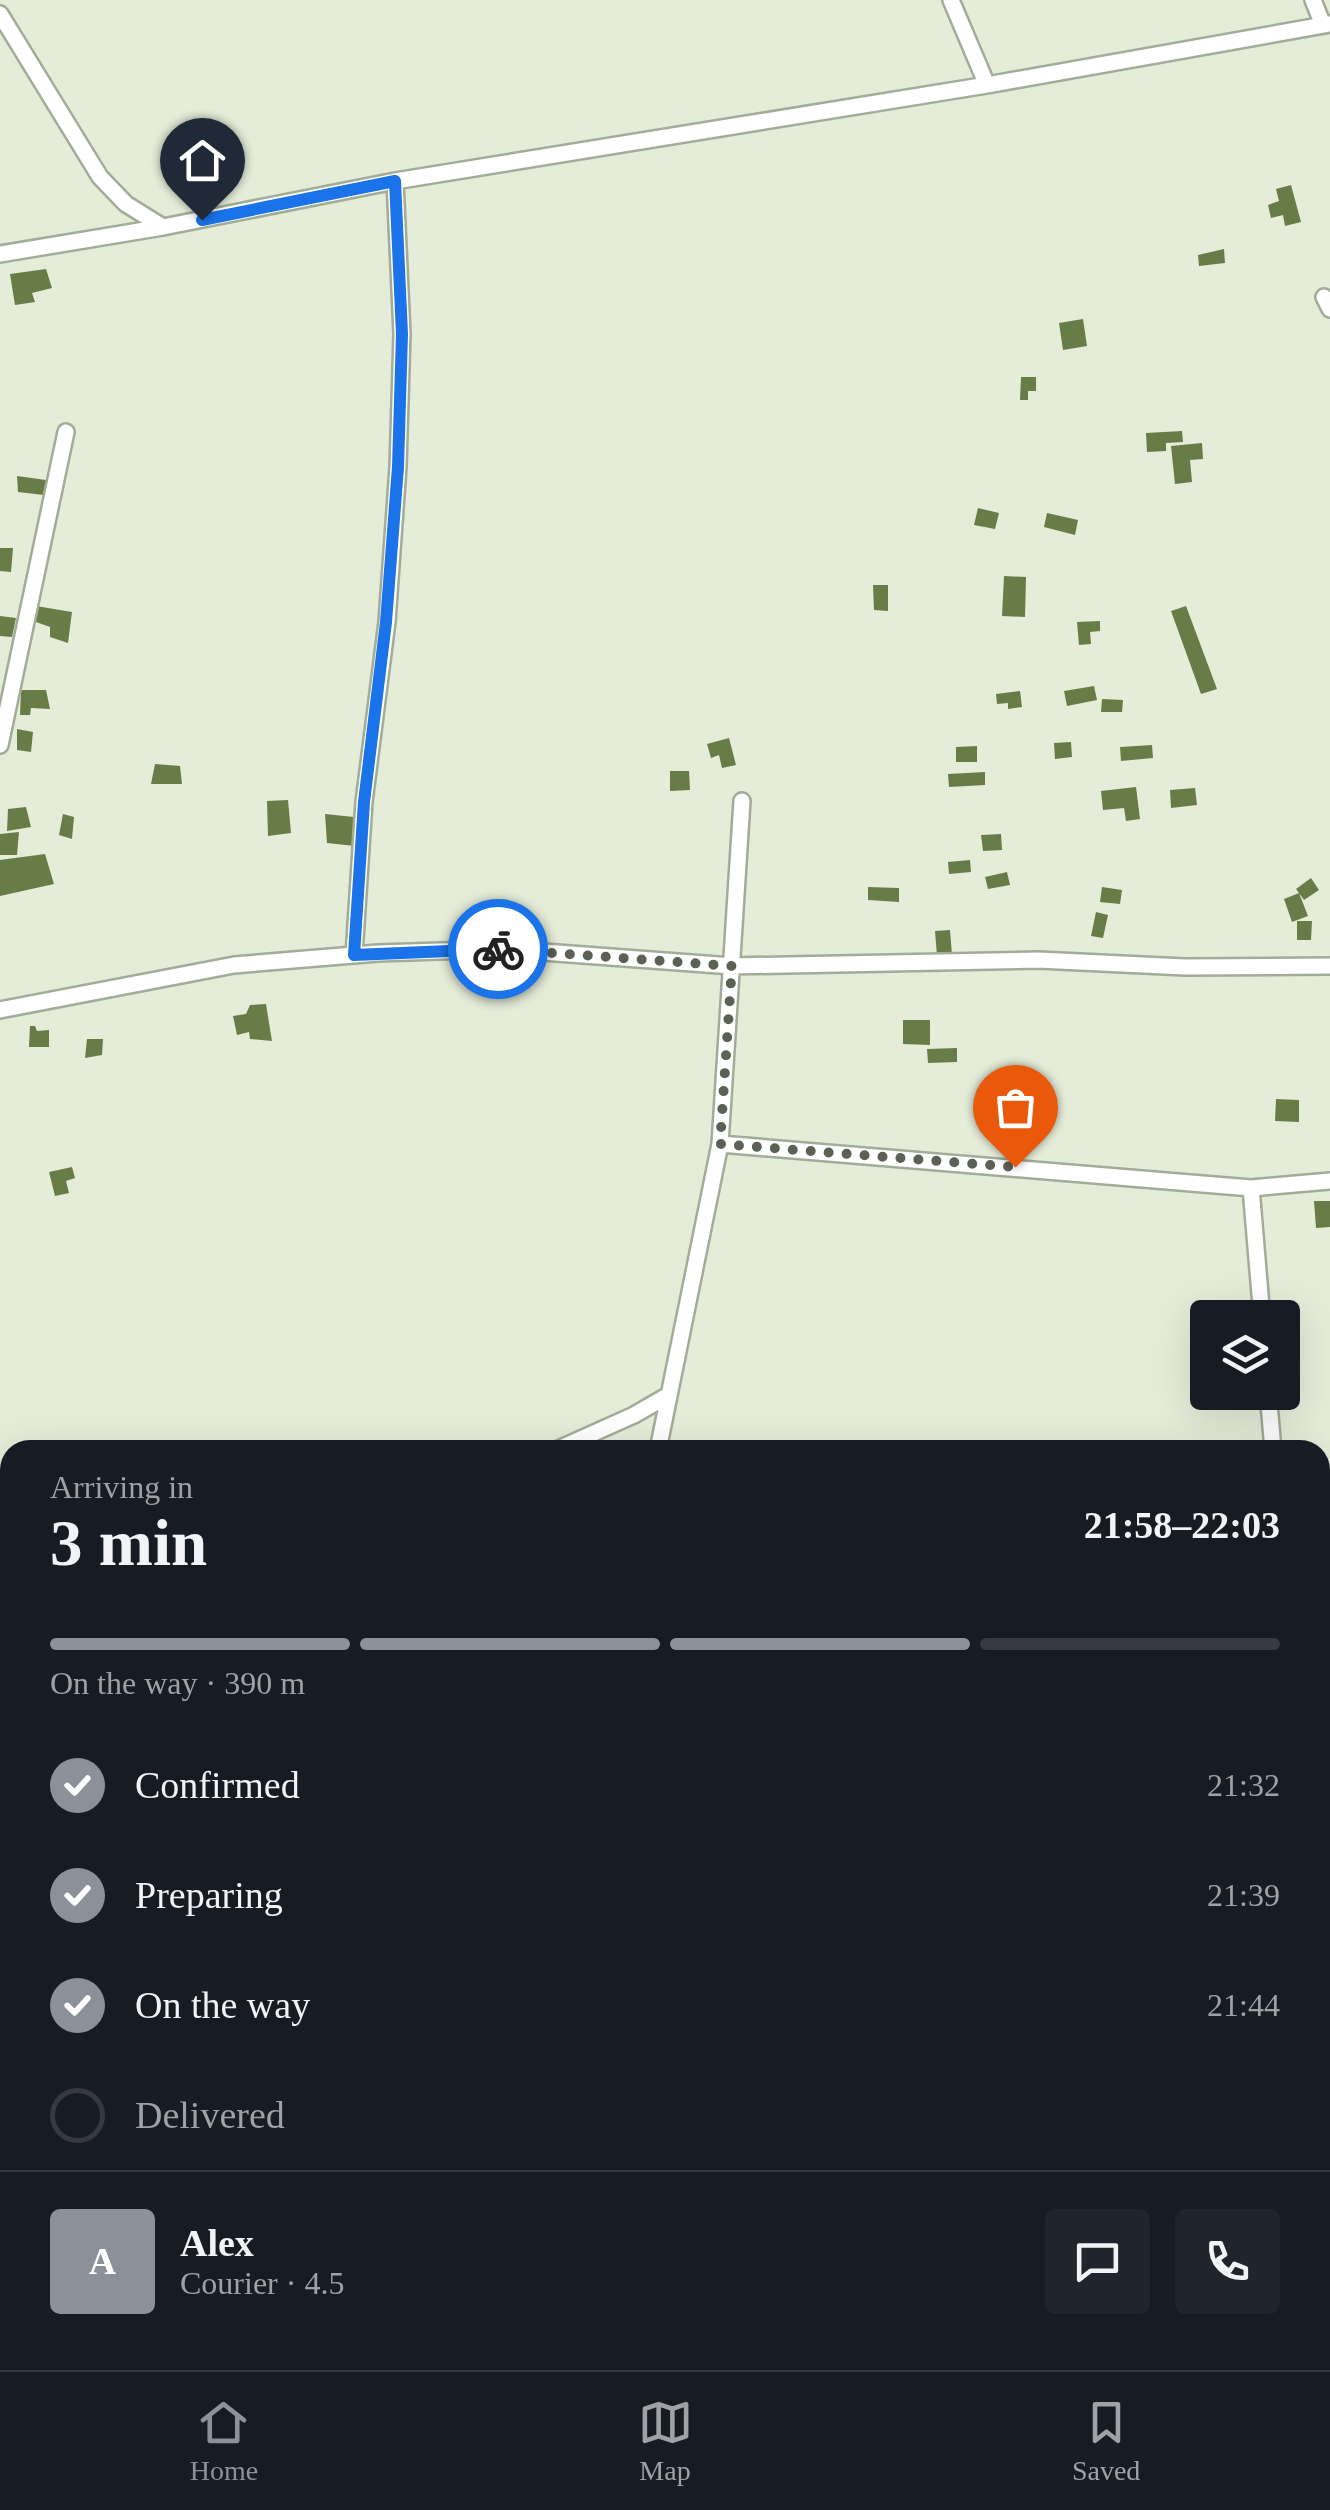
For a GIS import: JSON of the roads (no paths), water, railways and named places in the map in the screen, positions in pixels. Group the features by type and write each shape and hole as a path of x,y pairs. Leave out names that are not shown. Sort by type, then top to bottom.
{"street":[{"path":"951,0 988,85"},
{"path":"0,254 163,227 395,181 988,85 1326,24 1313,0"},
{"path":"0,14 100,177 126,204 163,227"},
{"path":"354,955 364,802 386,622 398,467 402,334 395,181"},
{"path":"0,744 5,684 66,432"},
{"path":"660,1440 720,1144 742,801"},
{"path":"0,1010 234,966 354,955 503,949 732,966 1038,960 1186,967 1330,966"},
{"path":"720,1144 1251,1188 1330,1180"},
{"path":"1251,1188 1260,1300"},
{"path":"578,1440 667,1396"},
{"path":"1270,1410 1272,1440"}]}
